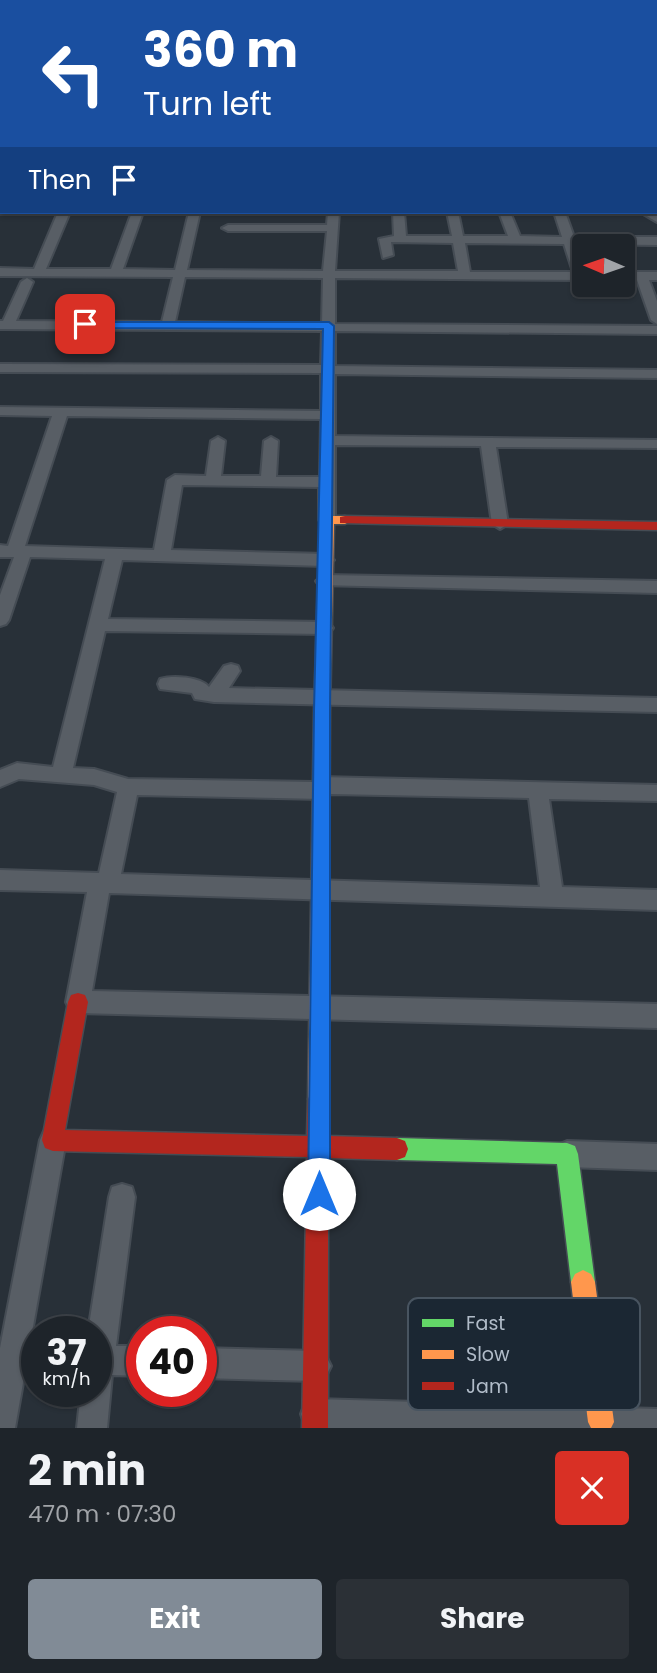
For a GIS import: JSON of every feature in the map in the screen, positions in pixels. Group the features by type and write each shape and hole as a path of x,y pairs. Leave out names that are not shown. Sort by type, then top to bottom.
{"street":[{"path":"39,272 63,214"},
{"path":"116,273 136,214"},
{"path":"168,324 194,214"},
{"path":"256,228 257,214"},
{"path":"333,214 329,274 329,440 322,699 316,1421 657,1424"},
{"path":"398,214 400,239"},
{"path":"454,214 465,275"},
{"path":"506,214 515,240"},
{"path":"561,214 572,243"},
{"path":"228,228 333,228"},
{"path":"387,255 385,239 515,240 532,245 571,240 657,241"},
{"path":"0,272 572,276"},
{"path":"635,276 657,276"},
{"path":"642,276 657,320"},
{"path":"27,282 4,325 168,324 657,330"},
{"path":"0,368 657,374"},
{"path":"0,411 329,415"},
{"path":"0,620 13,551 61,412"},
{"path":"329,440 657,444"},
{"path":"213,481 218,441"},
{"path":"268,481 271,441"},
{"path":"488,442 500,524"},
{"path":"161,556 175,480 328,482"},
{"path":"327,520 657,526"},
{"path":"13,551 326,560"},
{"path":"61,776 116,554"},
{"path":"325,582 657,587"},
{"path":"99,625 324,628"},
{"path":"214,695 231,671"},
{"path":"167,684 199,687 202,694 214,695 657,705"},
{"path":"0,779 17,771 94,777 128,787 657,793"},
{"path":"0,1428 79,1002 128,787"},
{"path":"538,790 552,896"},
{"path":"0,880 657,900"},
{"path":"79,1002 657,1016"},
{"path":"53,1140 657,1157"},
{"path":"567,1154 585,1298"},
{"path":"106,1316 122,1197"},
{"path":"217,1363 316,1366"},
{"path":"92,1428 94,1407"},
{"path":"599,1410 601,1422"}],"traffic: fast":[{"path":"397,1149 567,1154 583,1282"}],"traffic: slow":[{"path":"318,1099 327,520 345,520"},
{"path":"583,1282 585,1298"},
{"path":"599,1410 601,1422"}],"traffic: jam":[{"path":"345,520 657,526"},
{"path":"78,1002 53,1140 397,1149"},
{"path":"315,1428 318,1099"}],"route":[{"path":"85,324 329,326 322,711 319,1194"}]}
